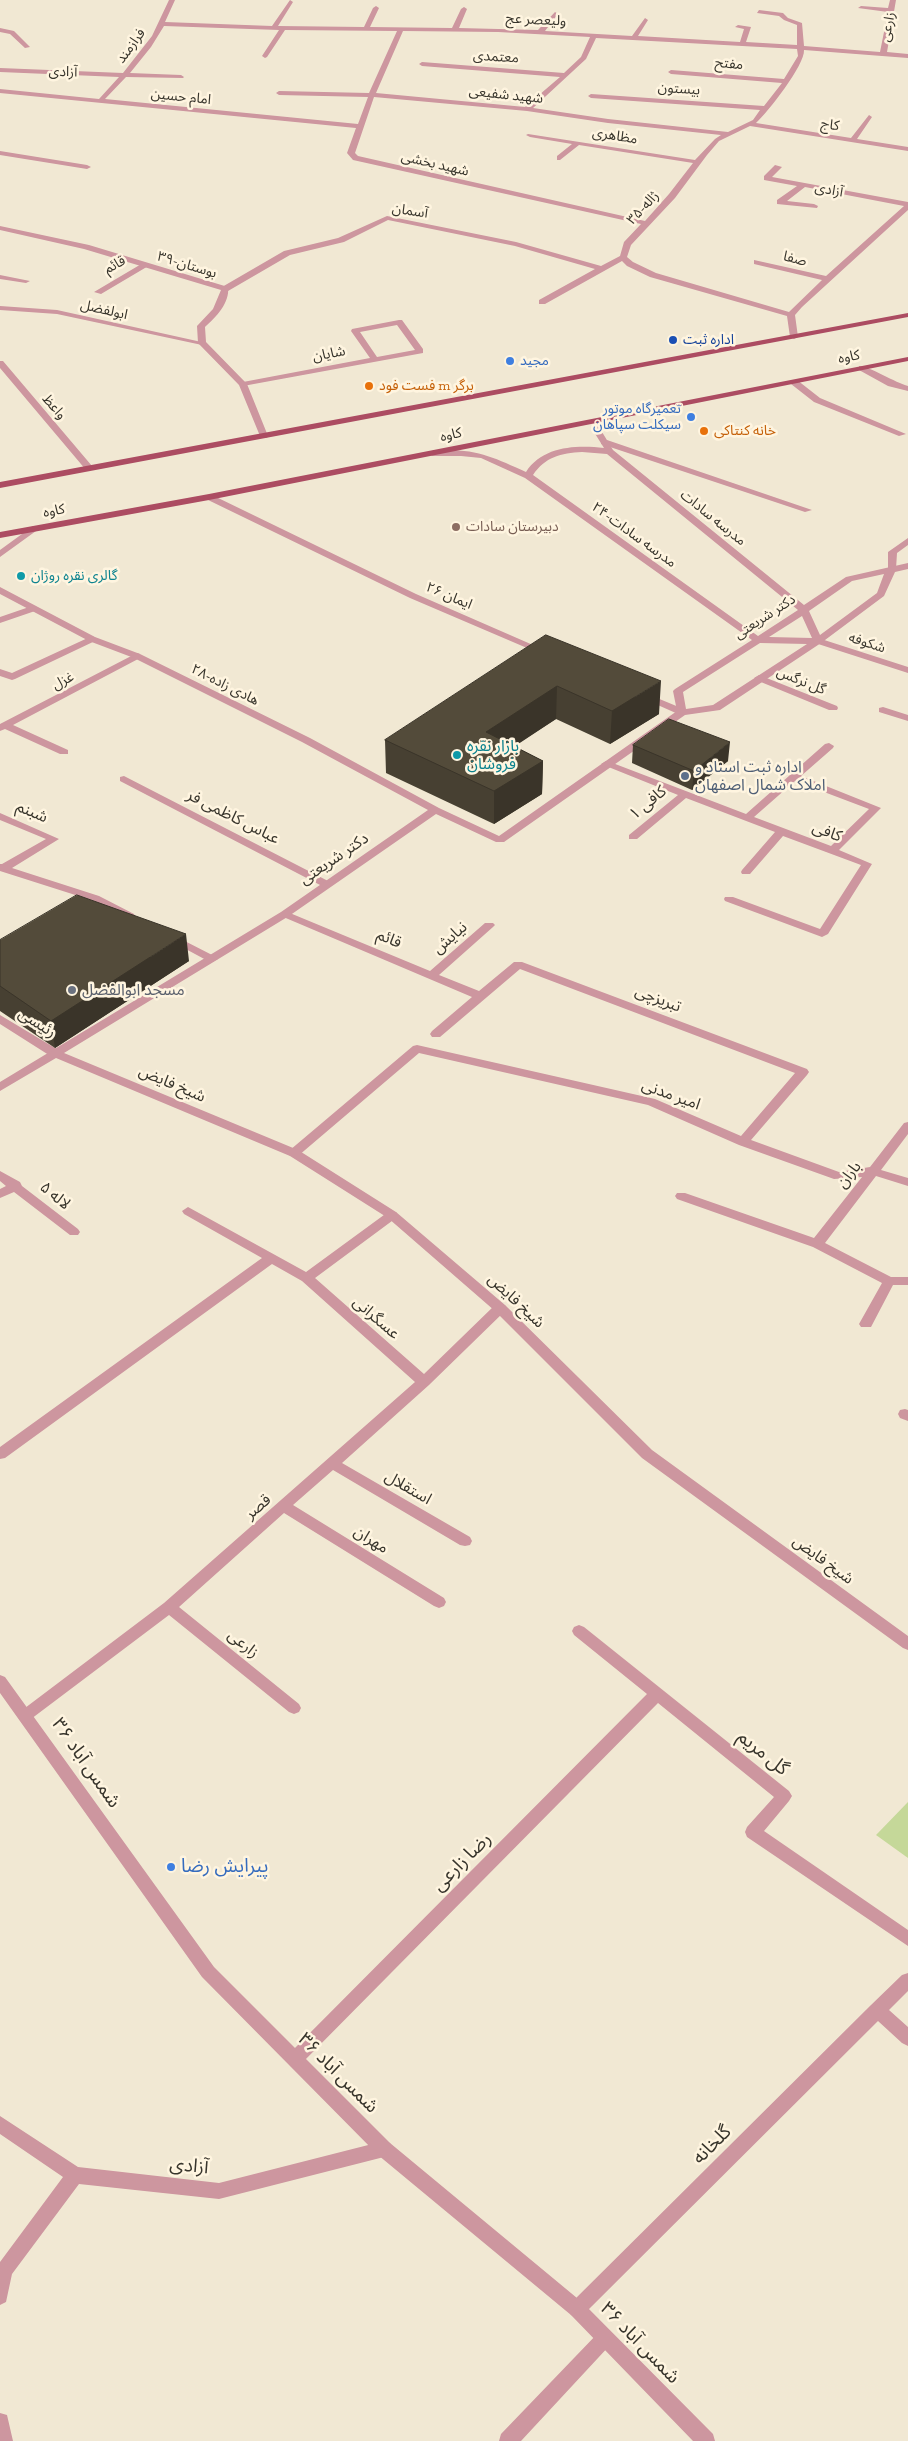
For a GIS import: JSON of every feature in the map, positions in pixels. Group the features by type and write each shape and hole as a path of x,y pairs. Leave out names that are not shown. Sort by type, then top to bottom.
{"main road":[{"name":"کاوه","path":"0,485 908,315"},
{"name":"کاوه","path":"0,535 209,497 908,359"}],"street":[{"name":"فرازمند","path":"100,100 136,64 161,24 166,9 172,0"},
{"name":"زارعی","path":"882,55 893,0"},
{"path":"274,28 290,2"},
{"path":"366,29 376,8"},
{"path":"861,8 891,10"},
{"path":"454,29 464,9"},
{"path":"759,12 781,14 786,19 800,24 800,48"},
{"path":"540,32 555,14"},
{"path":"634,38 645,20"},
{"name":"ولیعصر عج","path":"161,24 274,28 454,29 540,32 908,56"},
{"path":"738,27 748,27 742,44"},
{"path":"265,56 283,28"},
{"name":"شهید بخشی","path":"401,29 371,95 360,126 351,153 356,158 646,223"},
{"path":"0,30 12,32 27,47"},
{"path":"713,42 718,33"},
{"path":"527,109 584,58 594,35"},
{"name":"۳۵-ژاله","path":"623,257 627,244 672,196 716,140 756,121 786,81 801,56 800,48"},
{"name":"معتمدی","path":"422,64 567,75"},
{"name":"آزادی","path":"0,70 181,77"},
{"name":"مفتح","path":"671,72 786,81"},
{"name":"امام حسین","path":"0,91 360,126"},
{"name":"شهید شفیعی","path":"279,92 371,95 527,109 729,134"},
{"name":"بیستون","path":"591,96 766,108"},
{"path":"852,141 870,116"},
{"name":"کاج","path":"748,124 908,149"},
{"name":"مظاهری","path":"530,135 697,162"},
{"path":"560,158 577,143"},
{"path":"0,153 87,167"},
{"name":"آزادی","path":"778,167 767,178 908,205"},
{"path":"803,185 780,202 814,206"},
{"path":"791,315 908,205"},
{"name":"آسمان","path":"224,289 288,253 341,240 387,218 516,244 602,269"},
{"name":"۳۹-بوستان","path":"0,228 86,247 224,289 223,299 218,311 201,326 202,343"},
{"path":"542,302 623,257 630,264 653,275 791,315"},
{"name":"صفا","path":"757,262 828,280"},
{"name":"قائم","path":"98,292 146,265"},
{"path":"0,277 26,281"},
{"name":"ابولفضل","path":"0,308 57,312 202,343"},
{"path":"791,315 794,337"},
{"name":"شایان","path":"243,384 375,360 420,351 399,322 355,331 375,360"},
{"path":"202,343 243,384 264,436"},
{"name":"واعظ","path":"0,363 89,468"},
{"path":"862,368 891,384 908,389"},
{"path":"794,382 817,400 902,434"},
{"path":"607,418 602,422 598,432 604,442 808,510"},
{"name":"مدرسه سادات","path":"604,442 610,452 804,610 818,641"},
{"path":"528,476 537,463 547,457 571,450 591,448 610,452"},
{"name":"۲۴-مدرسه سادات","path":"432,453 462,453 483,456 528,476 758,640"},
{"name":"۲۶ ایمان","path":"209,497 413,596 556,658"},
{"path":"0,554 32,529"},
{"path":"435,810 500,840 682,712 716,708 818,641 881,594 891,569 893,552 908,541"},
{"name":"دکتر شریعتی","path":"682,712 678,691 804,610 848,579 908,566"},
{"name":"۲۸-هادی زاده","path":"0,590 32,609 92,639 137,656 306,740 435,810"},
{"path":"0,620 32,609"},
{"path":"0,672 12,677 92,639"},
{"path":"758,640 818,641"},
{"name":"شکوفه","path":"818,641 908,670"},
{"name":"غزل","path":"3,727 137,656"},
{"name":"گل نرگس","path":"759,678 833,708"},
{"path":"637,692 682,712"},
{"path":"883,710 908,718"},
{"path":"3,727 64,752"},
{"path":"746,819 829,746"},
{"name":"کافی","path":"606,764 867,864 822,934 730,899"},
{"path":"794,777 876,808 832,851"},
{"name":"عباس کاظمی فر","path":"124,779 326,884"},
{"name":"کافی ۱","path":"633,837 684,795"},
{"name":"دکتر شریعتی","path":"0,1088 285,914 435,810"},
{"name":"شبنم","path":"0,816 54,839 2,867"},
{"path":"746,872 781,832"},
{"path":"2,867 95,898 137,920"},
{"name":"قائم","path":"285,914 480,996"},
{"name":"نیایش","path":"432,975 489,925"},
{"path":"162,933 212,959"},
{"name":"تبریزچی","path":"436,1034 518,964 802,1072 743,1142"},
{"name":"رئیسی","path":"0,1020 56,1054"},
{"name":"امیر مدنی","path":"294,1154 417,1049 651,1102 743,1142 838,1176 872,1171 908,1182"},
{"name":"شیخ فایض","path":"56,1054 294,1154 392,1215 500,1308 647,1454 908,1644"},
{"name":"باران","path":"817,1244 908,1126"},
{"name":"لاله ۵","path":"0,1175 16,1185 74,1232"},
{"path":"0,1194 16,1185"},
{"path":"680,1196 817,1244 889,1281 908,1281"},
{"name":"عسگرانی","path":"188,1211 307,1278 424,1382"},
{"path":"307,1278 392,1215"},
{"path":"0,1454 270,1258"},
{"path":"866,1324 889,1281"},
{"name":"قصر","path":"26,1715 170,1607 424,1382 500,1308"},
{"name":"استقلال","path":"333,1464 466,1541"},
{"name":"مهران","path":"284,1507 439,1602"},
{"name":"زارعی","path":"170,1607 294,1708"},
{"name":"گل مریم","path":"579,1631 784,1796 753,1832 908,1939"},
{"name":"شمس آباد ۳۶","path":"0,1681 208,1972 384,2149 577,2309 706,2441"},
{"name":"رضا زارعی","path":"295,2059 658,1693"},
{"name":"گلخانه","path":"577,2309 908,1980"},
{"path":"877,2010 908,2038"},
{"name":"آزادی","path":"0,2124 75,2174 219,2191 384,2149"},
{"path":"0,2296 4,2271 75,2174"},
{"path":"508,2441 605,2338"},
{"path":"0,2422 4,2441"}],"green space":[{"path":"908,1802 908,1858 876,1835"}],"building":[{"path":"546,635 661,681 612,711 557,686 486,732 543,761 494,791 385,740"},
{"path":"669,719 730,742 694,771 633,745"},
{"name":"مسجد ابوالفضل","path":"77,895 186,934 51,1021 0,986 0,940"}],"place":[{"name":"اداره ثبت","path":"673,340"},
{"name":"مجید","path":"510,361"},
{"name":"فست فود m برگر","path":"369,386"},
{"name":"تعمیرگاه موتور سیکلت سپاهان","path":"691,417"},
{"name":"خانه کنتاکی","path":"704,431"},
{"name":"دبیرستان سادات","path":"456,527"},
{"name":"گالری نقره روژان","path":"21,576"},
{"name":"بازار نقره فروشان","path":"457,755"},
{"name":"اداره ثبت اسناد و املاک شمال اصفهان","path":"685,776"},
{"name":"مسجد ابوالفضل","path":"72,990"},
{"name":"پیرایش رضا","path":"171,1867"}]}
